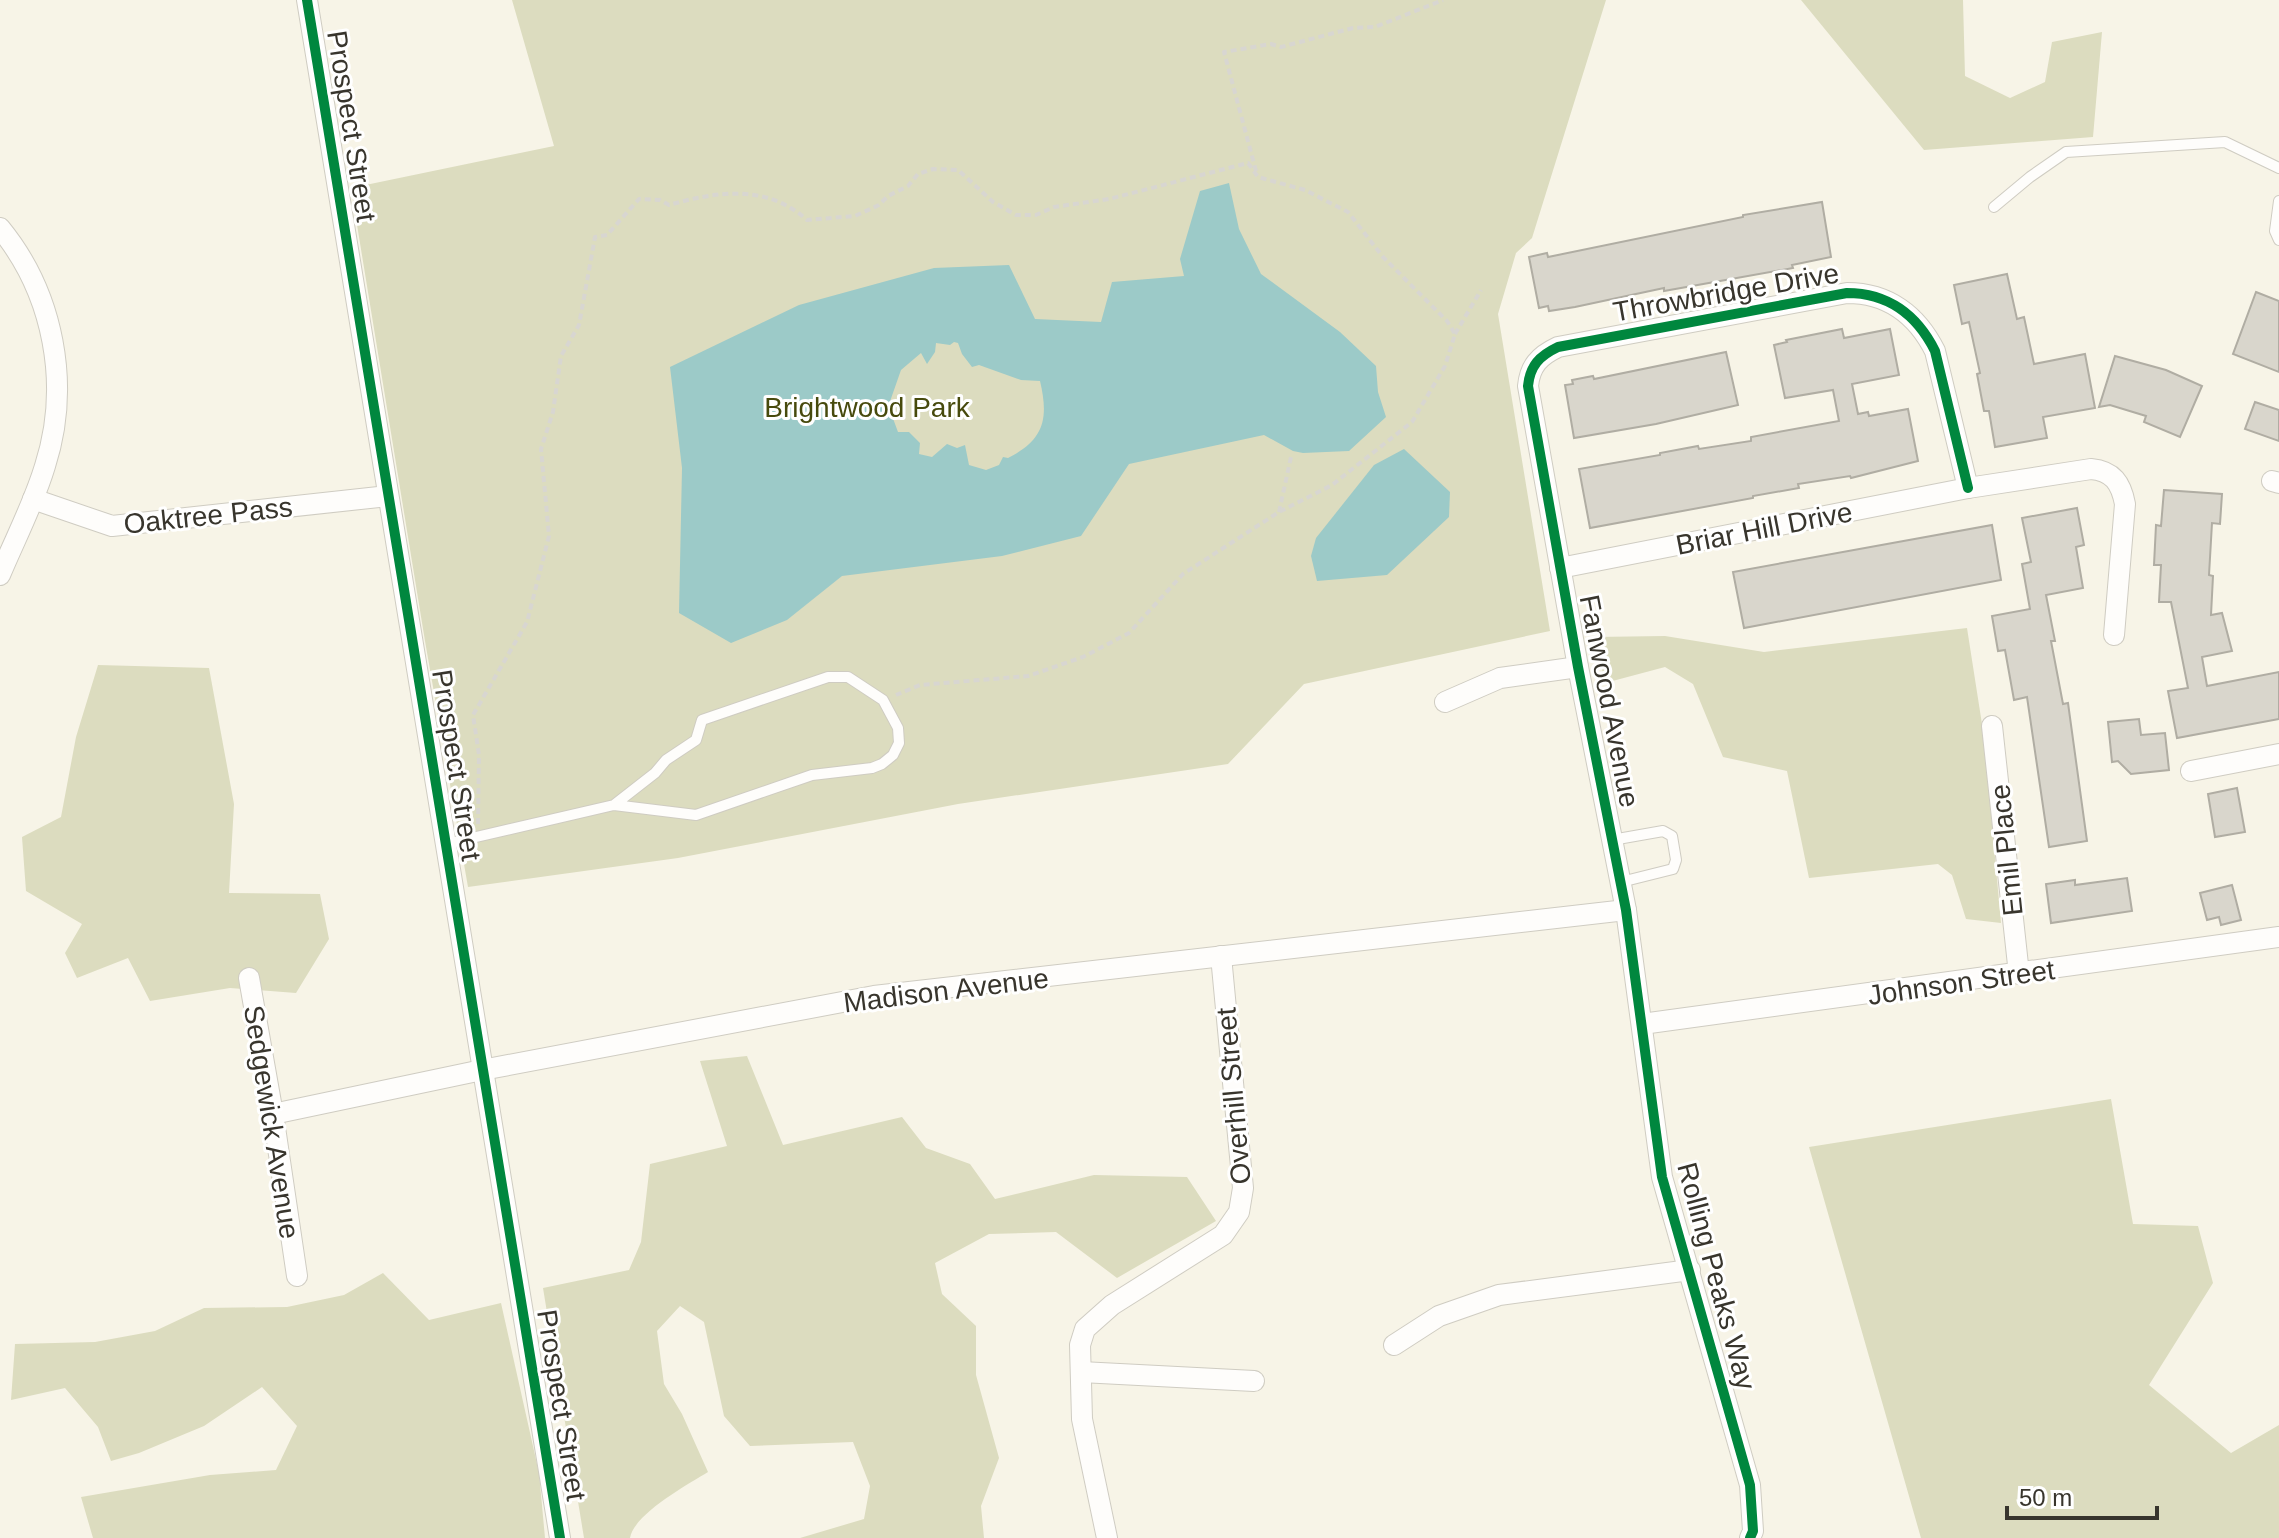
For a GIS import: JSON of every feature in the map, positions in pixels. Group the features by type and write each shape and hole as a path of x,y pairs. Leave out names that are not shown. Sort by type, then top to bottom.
{"street":[{"name":"Prospect Street","path":"307,0 560,1538"},
{"path":"0,228 23,260 35,284 52,335 58,388 52,442 33,499 0,575"},
{"name":"Throwbridge Drive","path":"1528,386 1530,372 1536,362 1558,347 1847,293 1863,293 1897,306 1913,317 1927,335 1935,351 1968,488"},
{"name":"Fanwood Avenue","path":"1528,386 1578,667 1621,882 1642,1024"},
{"name":"Briar Hill Drive","path":"1560,568 1968,488 2091,469 2103,470 2115,478 2122,489 2125,504 2114,635"},
{"name":"Oaktree Pass","path":"33,499 112,526 388,496"},
{"path":"1445,702 1500,678 1578,667"},
{"name":"Emil Place","path":"1992,726 2019,974"},
{"path":"2191,771 2279,754"},
{"name":"Madison Avenue","path":"273,1114 482,1070 874,996 1626,910"},
{"name":"Johnson Street","path":"1642,1024 2279,937"},
{"name":"Overhill Street","path":"1107,1538 1082,1419 1080,1345 1085,1329 1112,1305 1223,1235 1239,1212 1243,1188 1221,956"},
{"name":"Sedgewick Avenue","path":"249,978 296,1271"},
{"name":"Rolling Peaks Way","path":"1642,1024 1662,1177 1750,1485 1753,1531 1750,1538"},
{"path":"1394,1345 1439,1316 1499,1295 1690,1270"},
{"path":"1081,1372 1254,1381"}],"lane":[{"path":"1994,207 2066,152 2225,142 2279,168"},
{"path":"2279,201 2275,231 2279,240"},
{"path":"446,844 614,805 696,815 812,775 872,768 893,755 899,743 898,728 883,700 848,677 828,677 702,720 696,740 666,760 655,773 614,805"},
{"path":"1612,840 1663,831 1672,836 1676,860 1673,869 1621,882"}],"path":[{"path":"1258,177 1224,52 1271,44 1281,47 1353,28 1375,27 1443,0"},
{"path":"477,837 479,755 473,715 527,622 549,536 541,449 553,412 561,356 579,325 595,237 607,235 639,199 660,200 669,205 691,199 754,193 794,209 807,220 855,216 908,186 918,174 952,168 993,202 1016,215 1036,215 1054,207 1109,199 1248,163 1258,177 1305,190 1348,212 1383,257 1447,321 1455,334"},
{"path":"883,700 920,685 1028,676 1083,657 1129,633 1183,574 1279,512 1332,485 1412,422 1445,366 1455,334 1481,290"},
{"path":"1279,512 1291,457"}],"green space":[{"name":"Brightwood Park","path":"512,0 1606,0 1532,238 1516,253 1498,314 1550,631 1304,684 1228,764 958,804 678,858 468,887 351,188 554,146"},
{"path":"1801,0 1963,0 1965,76 2010,98 2045,82 2052,42 2102,32 2093,137 1924,150"},
{"path":"1967,628 1984,737 2001,923 1966,919 1952,875 1938,864 1809,878 1787,771 1723,757 1693,684 1665,667 1605,683 1595,637 1665,636 1764,652"},
{"path":"98,665 209,668 234,804 229,893 320,894 329,939 296,993 230,988 150,1001 128,958 77,978 65,953 82,924 26,891 22,837 61,817 76,737"},
{"path":"747,1056 783,1145 902,1117 926,1148 970,1164 995,1199 1094,1175 1187,1177 1216,1221 1117,1278 1056,1232 989,1234 935,1263 942,1294 976,1326 976,1375 999,1458 981,1506 984,1538 800,1538 864,1519 870,1486 853,1442 750,1446 724,1416 704,1322 680,1306 657,1331 664,1384 682,1414 708,1472 651,1510 641,1519 630,1538 584,1538 543,1288 629,1270 641,1242 650,1164 727,1146 700,1061"},
{"path":"2111,1099 2133,1224 2198,1226 2213,1283 2149,1385 2231,1453 2279,1425 2279,1538 1921,1538 1809,1147"},
{"path":"383,1273 429,1320 501,1303 539,1473 545,1538 93,1538 81,1497 210,1475 276,1470 297,1426 262,1387 204,1426 111,1461 98,1427 65,1388 11,1400 15,1344 95,1342 155,1331 204,1308 287,1307 344,1295"}],"water":[{"path":"1229,183 1239,229 1261,274 1340,332 1376,366 1378,392 1386,417 1349,451 1303,453 1264,435 1129,464 1081,536 1002,556 842,576 787,620 731,643 679,613 682,468 670,367 799,305 934,268 1009,265 1035,319 1101,322 1112,282 1184,276 1180,259 1200,191","holes":["936,343 958,343 972,367 979,365 1021,380 1040,381 1043,394 1043,417 1036,436 1020,451 1008,458 1003,457 999,465 986,470 969,465 965,445 957,448 947,444 932,457 919,454 920,443 909,432 898,432 887,410 901,370 921,353 927,364 935,352"]},
{"path":"1404,449 1450,492 1449,517 1387,575 1317,581 1311,556 1316,538 1374,465"}],"building":[{"path":"1822,202 1831,257 1792,265 1793,268 1664,291 1664,288 1575,307 1549,311 1548,306 1539,308 1529,257 1547,253 1548,257 1743,215"},
{"path":"2007,274 2017,319 2024,317 2034,364 2085,354 2095,408 2043,417 2047,438 1995,447 1989,411 1984,411 1969,322 1962,324 1954,285"},
{"path":"2256,292 2279,301 2279,372 2233,354"},
{"path":"1842,329 1844,338 1890,329 1899,375 1852,384 1858,414 1868,412 1869,416 1908,409 1918,461 1851,478 1798,484 1799,488 1753,498 1590,528 1579,469 1698,446 1699,449 1751,441 1751,437 1839,421 1833,390 1785,398 1774,345"},
{"path":"1726,352 1738,405 1656,424 1574,438 1565,385 1573,384 1572,380 1593,376 1594,379"},
{"path":"2115,356 2166,370 2202,386 2180,437 2144,422 2146,416 2110,405 2099,407"},
{"path":"2255,402 2279,410 2279,441 2245,429"},
{"path":"2164,490 2222,494 2220,524 2212,523 2209,575 2213,576 2211,615 2222,613 2232,651 2202,657 2207,686 2279,672 2279,719 2177,738 2168,691 2188,688 2171,602 2159,602 2161,565 2154,565 2156,525 2161,526"},
{"path":"2077,508 2084,545 2076,547 2083,588 2046,595 2063,704 2068,703 2087,841 2049,847 2027,697 2014,700 2005,650 1998,651 1992,616 2030,609 2022,564 2031,562 2022,518"},
{"path":"1992,525 2001,580 1744,628 1733,572"},
{"path":"2139,719 2141,735 2165,733 2169,770 2131,774 2118,761 2112,762 2108,722"},
{"path":"2237,788 2245,832 2215,837 2208,794"},
{"path":"2127,878 2132,911 2051,923 2046,884 2075,880 2075,885"},
{"path":"2232,885 2241,920 2221,925 2219,917 2207,920 2200,893"}],"cycle path":[{"path":"307,0 560,1538"},
{"path":"1750,1538 1753,1531 1750,1485 1662,1177 1626,910 1578,667 1529,379 1537,362 1558,347 1847,293 1876,297 1900,308 1910,317 1935,351 1968,488"}]}
